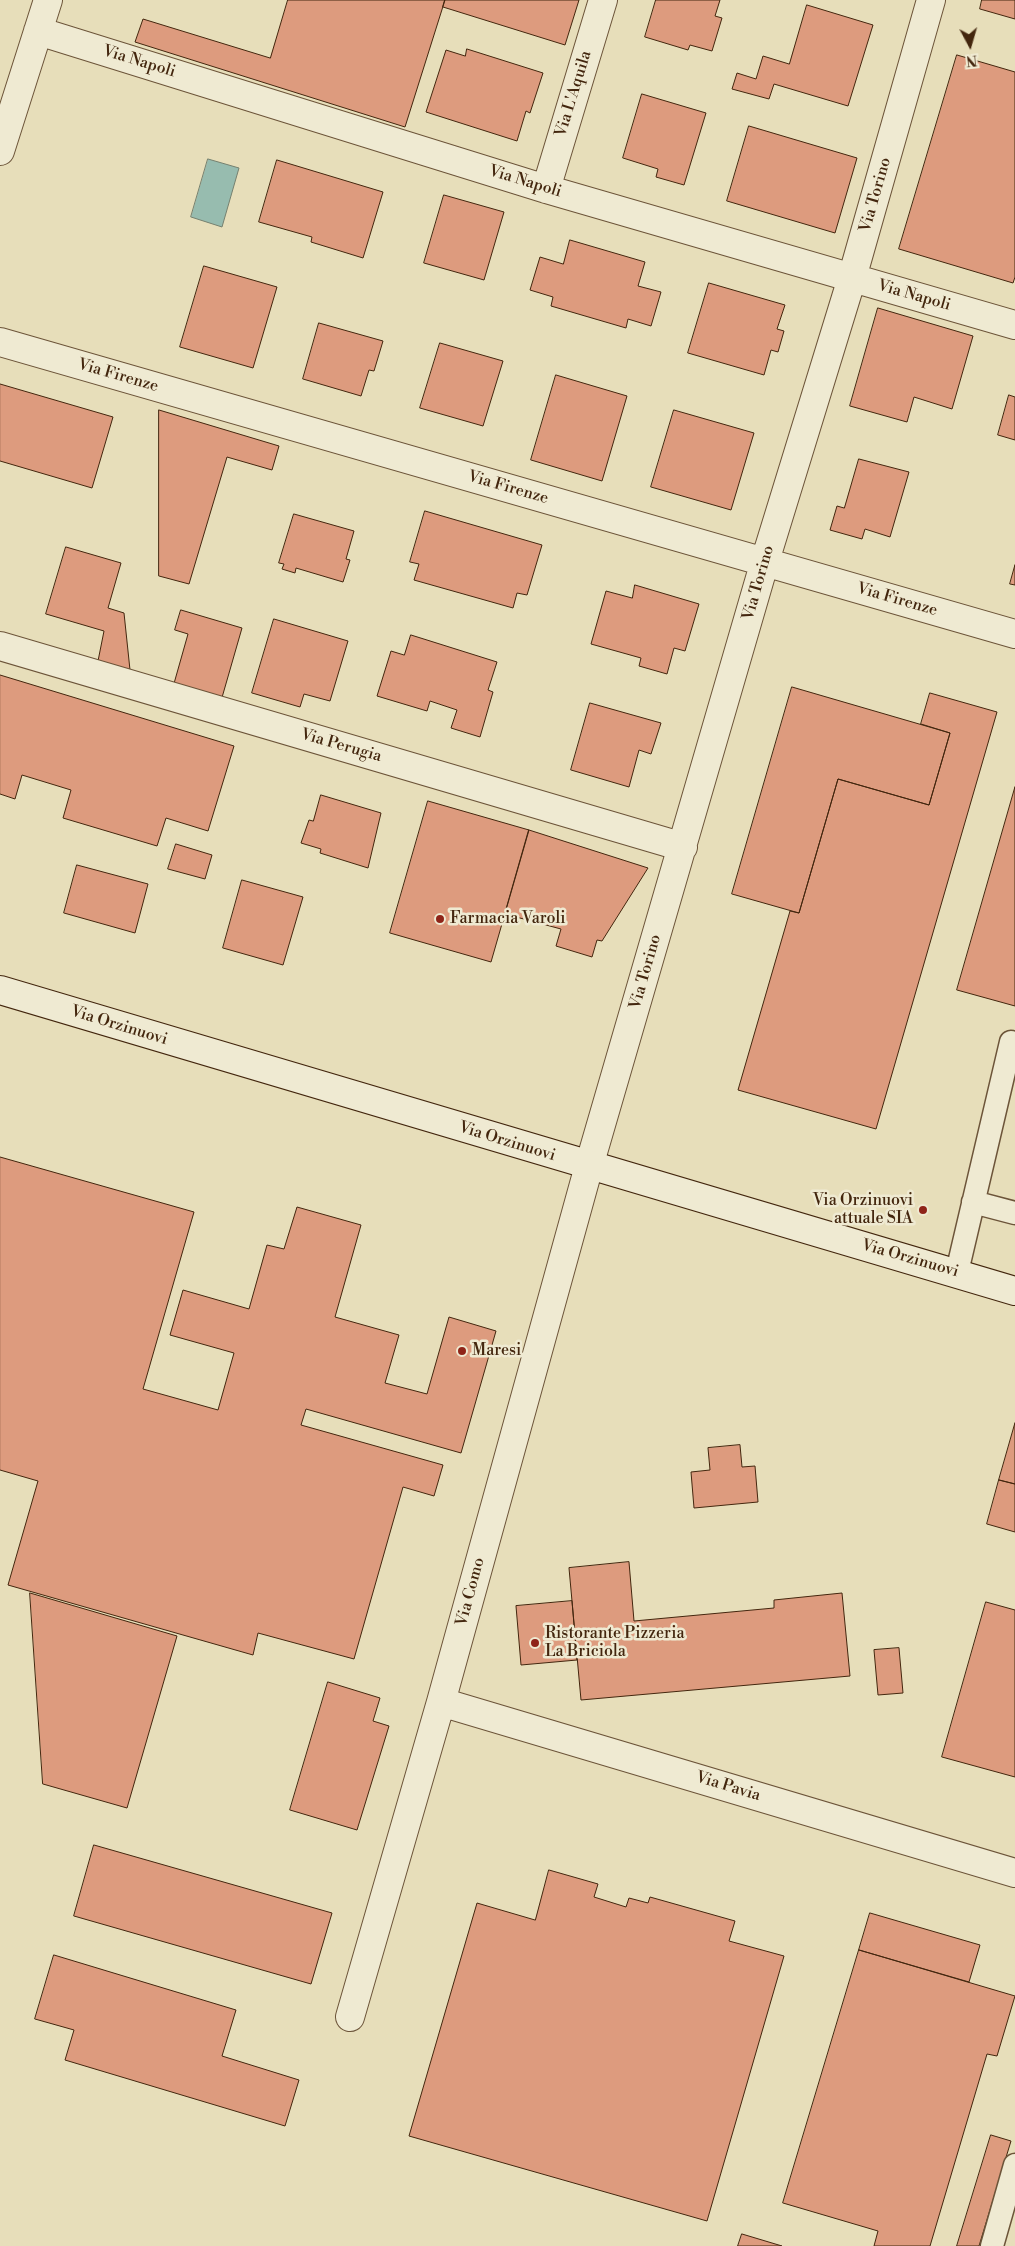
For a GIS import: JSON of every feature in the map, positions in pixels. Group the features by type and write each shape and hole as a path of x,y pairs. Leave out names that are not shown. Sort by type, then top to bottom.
{"street":[{"path":"0,151 48,0"},
{"name":"Via L'Aquila","path":"546,189 603,0"},
{"name":"Via Torino","path":"589,1166 765,561 852,278 931,0"},
{"name":"Via Napoli","path":"38,31 546,189 1015,325"},
{"name":"Via Firenze","path":"0,342 1015,634"},
{"name":"Via Perugia","path":"0,646 683,847"},
{"name":"Via Orzinuovi","path":"0,990 589,1166 957,1272 1015,1291"},
{"name":"Via Como","path":"350,2016 441,1702 589,1166"},
{"name":"Via Pavia","path":"441,1702 1015,1873"}],"lane":[{"path":"957,1272 1011,1042"},
{"path":"973,1202 1015,1213"},
{"path":"992,2246 1015,2165"}],"water":[{"path":"208,159 239,168 222,227 191,217"}],"building":[{"path":"288,0 445,0 405,127 135,42 143,19 270,58"},
{"path":"445,0 579,0 565,45 443,7"},
{"path":"656,0 720,0 715,16 722,18 712,51 690,45 688,50 645,37"},
{"path":"982,0 1015,0 1015,19 980,9"},
{"path":"807,5 873,25 848,106 774,84 769,99 732,89 737,73 756,79 763,56 789,64"},
{"path":"467,49 543,73 530,113 526,111 517,141 426,112 446,50 465,56"},
{"path":"957,55 1015,72 1015,277 1013,283 899,249"},
{"path":"642,94 706,113 684,185 656,177 658,169 623,158"},
{"path":"749,126 857,158 835,233 727,201"},
{"path":"277,160 383,192 363,258 311,242 312,237 259,222"},
{"path":"444,195 504,212 484,280 424,263"},
{"path":"570,240 645,262 638,286 661,292 651,326 628,319 626,328 551,306 553,297 530,290 540,257 563,264"},
{"path":"204,266 277,287 253,368 180,347"},
{"path":"709,283 785,305 777,329 784,331 778,352 771,350 764,375 688,353"},
{"path":"878,308 973,336 952,409 914,397 907,422 850,406"},
{"path":"319,323 383,341 374,371 369,370 361,396 303,379"},
{"path":"440,343 503,361 483,426 420,408"},
{"path":"556,375 627,396 602,481 531,460"},
{"path":"0,384 113,417 92,488 0,461"},
{"path":"1009,395 1015,397 1015,440 998,435"},
{"path":"159,410 279,446 272,470 227,457 189,584 159,576"},
{"path":"674,410 754,433 731,510 651,487"},
{"path":"859,459 909,472 890,537 865,529 862,539 830,530 837,506 844,508"},
{"path":"425,511 542,545 527,595 517,593 513,608 414,580 419,564 410,562"},
{"path":"294,514 354,531 346,559 350,560 343,582 296,568 295,573 282,569 284,564 279,563"},
{"path":"66,547 121,563 108,608 124,613 130,670 98,661 104,631 46,614"},
{"path":"1015,565 1015,585 1010,584"},
{"path":"635,585 699,604 685,651 674,648 667,674 639,666 641,658 591,644 606,591 632,598"},
{"path":"181,610 242,628 221,701 173,687 188,634 175,630"},
{"path":"274,619 348,641 330,701 304,694 300,707 252,693"},
{"path":"411,635 497,662 488,690 493,692 480,737 451,728 457,710 430,701 427,711 377,696 391,651 404,655"},
{"path":"0,675 234,746 208,831 166,818 157,846 63,818 71,790 22,775 15,799 0,794"},
{"path":"792,687 950,733 929,805 838,779 799,913 732,894"},
{"path":"930,693 997,712 876,1129 738,1090 790,911 799,913 838,779 929,805 950,733 921,724"},
{"path":"590,703 661,723 651,754 639,750 629,787 571,770"},
{"path":"1015,787 1015,1006 957,990"},
{"path":"321,795 381,813 368,868 320,853 321,849 301,843 309,820 313,821"},
{"path":"428,801 529,830 491,962 390,933"},
{"path":"529,830 648,868 602,941 597,940 592,957 556,946 561,929 505,914"},
{"path":"176,844 212,855 205,879 168,869"},
{"path":"77,865 148,884 135,933 64,913"},
{"path":"242,880 303,897 283,965 223,948"},
{"path":"0,1157 194,1212 143,1389 218,1410 234,1353 170,1335 183,1290 249,1309 267,1245 284,1249 297,1207 361,1225 335,1317 399,1335 385,1383 427,1394 449,1317 496,1331 461,1453 306,1409 301,1425 443,1465 434,1496 403,1487 354,1659 258,1633 253,1655 8,1585 38,1481 0,1470"},
{"path":"1015,1423 1015,1484 999,1480"},
{"path":"740,1445 742,1467 755,1466 758,1502 694,1508 691,1472 710,1470 708,1448"},
{"path":"999,1480 1015,1484 1015,1532 987,1524"},
{"path":"629,1562 634,1621 774,1608 774,1600 842,1593 850,1676 581,1700 569,1568"},
{"path":"30,1593 177,1636 127,1808 43,1784"},
{"path":"572,1601 577,1660 521,1665 516,1606"},
{"path":"986,1602 1015,1610 1015,1777 942,1757"},
{"path":"899,1648 903,1693 878,1695 874,1650"},
{"path":"328,1682 380,1698 373,1721 389,1726 357,1830 290,1810"},
{"path":"94,1845 332,1913 311,1984 74,1916"},
{"path":"549,1870 598,1884 594,1897 626,1907 629,1898 648,1903 650,1897 735,1921 729,1941 784,1956 707,2221 409,2136 477,1903 535,1920"},
{"path":"870,1913 980,1945 969,1982 859,1950"},
{"path":"859,1950 1015,1996 997,2056 987,2054 930,2246 874,2246 878,2231 783,2203"},
{"path":"54,1955 236,2010 222,2056 299,2080 285,2126 65,2060 74,2030 35,2019"},
{"path":"991,2135 1011,2141 979,2246 957,2246"},
{"path":"742,2234 782,2246 738,2246"}],"place":[{"name":"Farmacia Varoli","path":"440,919"},
{"name":"Via Orzinuovi attuale SIA","path":"923,1210"},
{"name":"Maresi","path":"462,1351"},
{"name":"Ristorante Pizzeria La Briciola","path":"535,1643"}]}
